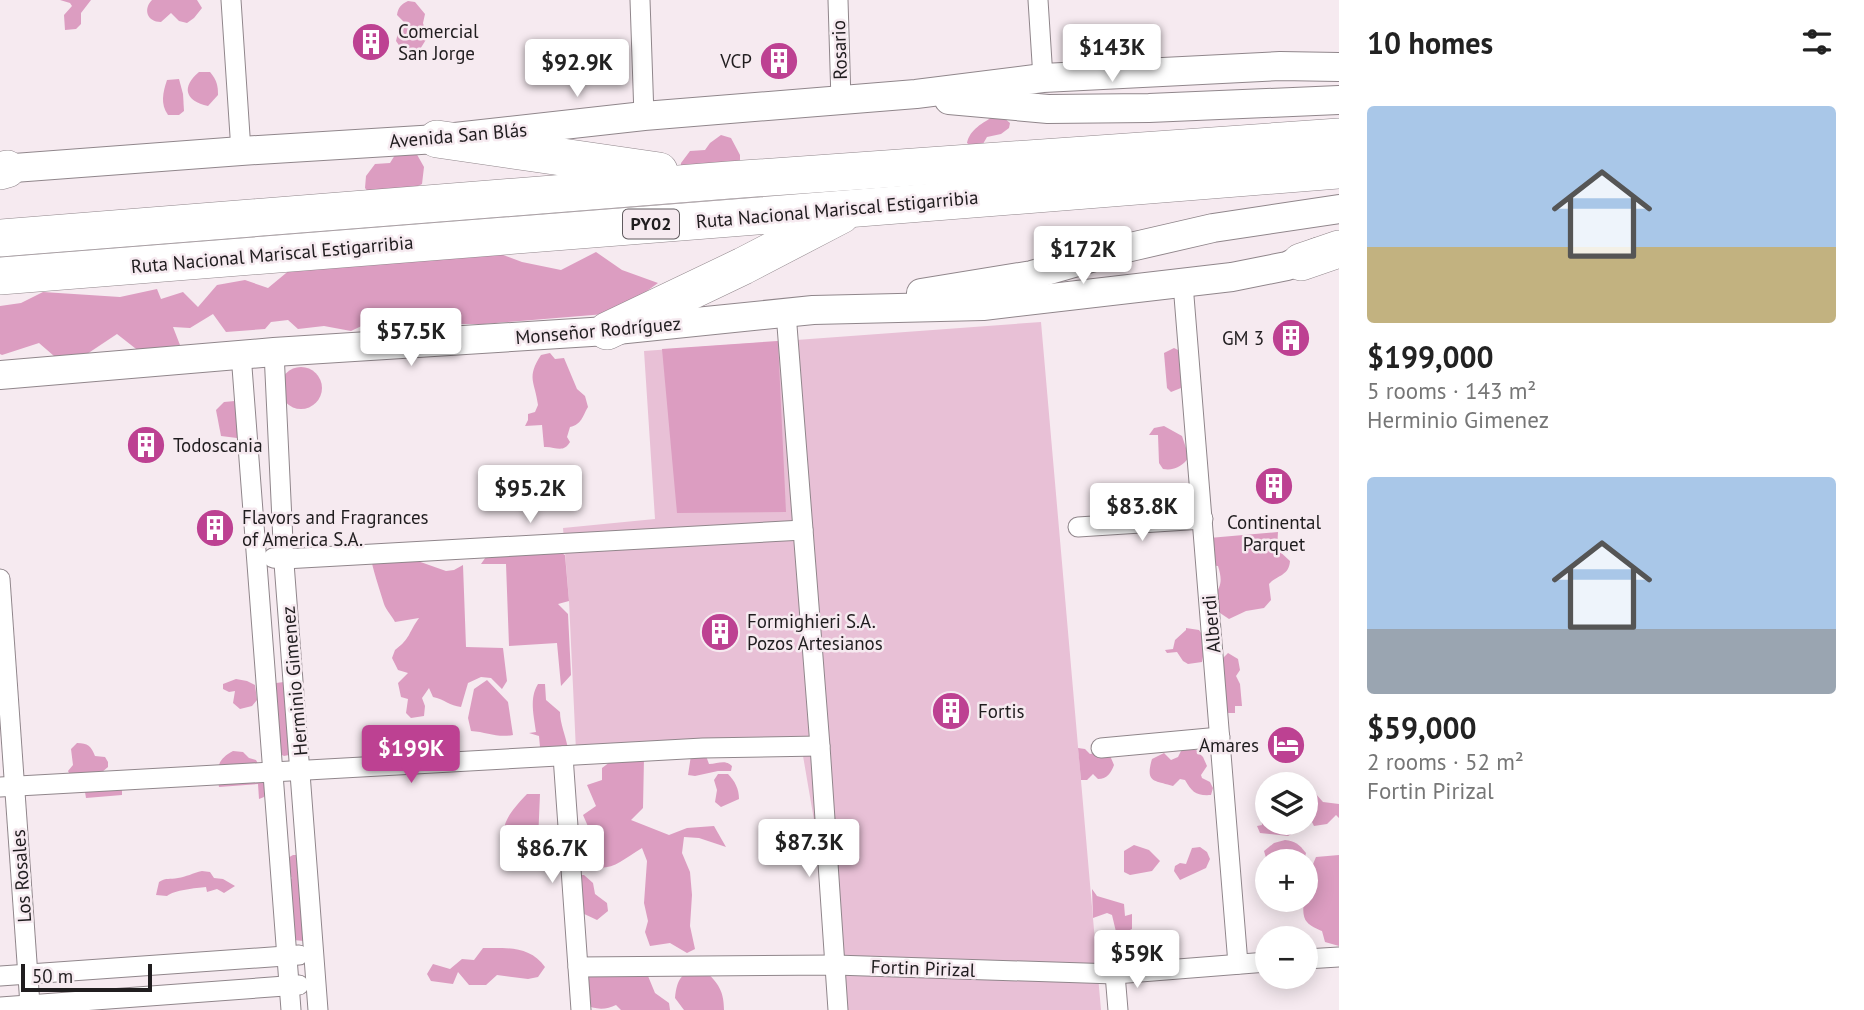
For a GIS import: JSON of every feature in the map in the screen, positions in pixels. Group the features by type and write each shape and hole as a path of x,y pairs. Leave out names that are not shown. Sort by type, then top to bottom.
{"highway":[{"name":"Ruta Nacional Mariscal Estigarribia","path":"0,276 853,208 1302,156 1339,137"},
{"path":"437,139 729,180"},
{"name":"Ruta Nacional Mariscal Estigarribia","path":"0,239 729,180 1302,156 1339,170"},
{"path":"607,331 743,266 853,208"},
{"path":"1301,262 1339,249"}],"street":[{"path":"231,0 241,151"},
{"path":"640,0 643,116"},
{"name":"Rosario","path":"838,0 841,101"},
{"path":"1038,0 1043,78"},
{"name":"Avenida San Blás","path":"2,170 437,139 643,116 916,94 1043,78 1280,66 1339,68"},
{"path":"1308,68 1339,76"},
{"name":"Avenida San Blás","path":"916,94 967,104 1048,109 1339,100"},
{"name":"Monseñor Rodríguez","path":"0,375 274,352 607,331 818,310 1032,275 1122,249 1213,228 1339,209"},
{"name":"Monseñor Rodríguez","path":"818,310 983,306 1183,284 1261,272 1301,262 1339,240"},
{"name":"Alberdi","path":"1183,284 1238,964"},
{"path":"786,313 838,1010"},
{"name":"Herminio Gimenez","path":"274,352 284,559 318,1010"},
{"name":"Herminio Gimenez","path":"241,355 290,1010"},
{"path":"1078,527 1203,519"},
{"path":"256,555 284,559 803,530"},
{"name":"Los Rosales","path":"0,582 7,787 30,1005"},
{"path":"1101,748 1220,737"},
{"path":"7,787 704,748 820,746"},
{"path":"563,756 581,1010"},
{"path":"0,976 314,954"},
{"path":"1318,958 1339,957"},
{"name":"Fortin Pirizal","path":"578,967 835,965 1115,974 1255,963"},
{"path":"1115,974 1118,1010"},
{"path":"0,1007 316,984"}],"shaded area":[{"path":"60,0 91,0 81,13 81,24 76,29 65,30 64,15 72,6"},
{"path":"152,0 197,0 202,8 187,23 179,21 171,13 161,22 152,20 148,14"},
{"path":"408,1 415,2 425,14 423,23 427,38 417,54 411,56 396,41 398,33 407,25 397,13"},
{"path":"199,72 210,72 217,83 218,95 208,106 194,101 188,93 190,83"},
{"path":"179,79 184,111 179,115 168,115 163,93 167,80"},
{"path":"994,116 1004,118 1010,123 1009,128 1001,134 987,137 977,151 967,143 969,138 978,127"},
{"path":"721,135 731,138 740,155 740,165 680,176 681,163 690,151 705,150"},
{"path":"415,151 424,167 422,184 410,190 370,194 365,188 366,176 375,164 390,163 395,155"},
{"path":"487,249 522,262 561,270 596,252 622,270 658,283 617,313 454,324 439,311 402,323 387,314 351,331 324,326 298,329 288,320 271,322 265,329 226,332 213,314 190,328 173,327 180,345 140,352 117,334 84,356 54,356 39,343 0,354 0,306 21,303 43,292 120,297 157,289 161,299 183,292 198,307 217,285 245,280 268,288 303,259 365,266 422,256 449,259"},
{"path":"1041,322 1101,1010 843,1010 840,972 802,750 576,751 563,528 655,519 644,351"},
{"path":"778,341 786,512 677,513 662,349"},
{"path":"1174,348 1184,353 1186,386 1171,392 1167,388 1164,353"},
{"path":"550,353 555,359 564,358 577,389 585,396 588,407 579,422 570,427 567,437 570,442 562,449 544,447 542,425 525,426 528,414 535,412 538,405 533,380 536,363 541,355"},
{"path":"301,367 316,373 322,388 316,403 301,409 286,403 280,388 286,373"},
{"path":"235,401 240,432 237,438 221,436 216,410 224,402"},
{"path":"1164,426 1182,436 1189,457 1181,465 1171,469 1163,469 1159,463 1158,435 1149,435 1154,428"},
{"path":"1278,532 1277,549 1290,561 1285,572 1269,584 1271,600 1264,608 1246,611 1229,619 1217,611 1214,596 1221,578 1218,566 1207,565 1209,538"},
{"path":"492,548 556,550 565,555 569,601 558,604 568,614 571,675 561,686 557,643 509,646 506,564 481,564"},
{"path":"370,554 412,559 446,571 463,565 466,647 503,648 507,681 502,689 491,678 481,677 468,683 461,707 433,697 429,688 422,698 424,716 411,718 406,713 408,699 401,697 398,683 408,673 398,670 392,658 419,618 395,622 384,604"},
{"path":"1186,628 1199,630 1206,640 1202,662 1188,664 1177,652 1167,653 1165,650 1173,649 1175,640"},
{"path":"1228,653 1238,659 1240,670 1236,676 1240,684 1242,706 1235,706 1235,713 1222,713 1221,660"},
{"path":"236,679 255,685 257,700 252,706 240,709 233,703 235,691 223,689 223,684"},
{"path":"487,680 508,702 513,735 471,731 468,718 474,689"},
{"path":"284,682 292,748 289,755 284,756 280,754 273,688 276,683"},
{"path":"538,684 545,684 546,700 560,712 568,749 550,754 540,747 539,736 529,733 536,732 533,701"},
{"path":"77,743 89,746 95,756 105,757 108,767 102,772 122,789 122,795 86,798 85,792 91,784 71,777 68,771 73,765 71,749"},
{"path":"703,748 709,764 727,763 732,766 731,771 688,775 692,749"},
{"path":"1078,748 1085,749 1090,754 1108,751 1114,765 1110,773 1101,779 1093,774 1087,780 1081,780"},
{"path":"1182,749 1196,750 1203,757 1207,766 1201,775 1213,788 1211,795 1195,792 1185,780 1180,779 1173,786 1151,777 1152,759 1164,753 1171,760 1178,757"},
{"path":"233,751 243,752 256,760 265,783 264,797 259,799 258,784 219,787 218,766 223,758"},
{"path":"644,758 643,808 631,820 669,835 687,828 714,826 726,847 699,838 684,837 682,853 690,872 690,926 695,949 687,953 670,943 650,946 645,932 648,921 644,903 647,861 642,848 612,866 597,868 578,862 569,839 590,831 583,815 596,806 587,785 602,780 602,768 614,759"},
{"path":"718,774 728,774 733,779 739,795 739,799 721,807 715,802 717,790 714,780"},
{"path":"527,794 540,794 538,841 518,869 506,869 504,828 511,812"},
{"path":"1318,796 1323,802 1339,804 1339,818 1336,815 1327,824 1318,825"},
{"path":"1285,840 1294,842 1303,849 1266,849 1274,843"},
{"path":"1134,845 1149,850 1160,861 1152,871 1130,875 1124,872 1124,851"},
{"path":"1200,847 1207,852 1210,859 1206,868 1180,880 1174,871 1175,866 1186,864 1192,848"},
{"path":"300,855 304,941 293,940 287,882 292,878 287,874 286,859"},
{"path":"1339,855 1339,946 1325,942 1318,926 1312,926 1304,917 1303,912 1318,912 1318,857"},
{"path":"202,871 210,872 214,878 223,879 235,886 224,893 217,889 207,892 206,887 167,896 156,895 162,880"},
{"path":"579,875 584,875 593,883 595,894 607,903 608,911 597,920 580,912"},
{"path":"1092,889 1097,896 1124,904 1125,916 1132,914 1132,929 1117,936 1112,915 1107,913 1093,918"},
{"path":"483,948 509,948 525,952 545,967 538,977 528,979 497,975 486,985 469,985 458,972 453,984 431,981 427,974 433,964 450,969 462,959 474,960"},
{"path":"701,967 718,986 723,996 724,1010 684,1010 675,998 677,985 682,977"},
{"path":"597,970 639,971 648,976 655,993 669,1003 670,1010 621,1010 616,1005 600,1009 584,1004 589,977"}],"place":[{"name":"Comercial San Jorge","path":"371,42"},
{"name":"VCP","path":"779,61"},
{"name":"GM 3","path":"1291,338"},
{"name":"Todoscania","path":"146,445"},
{"name":"Continental Parquet","path":"1274,486"},
{"name":"Flavors and Fragrances of America S.A.","path":"215,528"},
{"name":"Formighieri S.A. Pozos Artesianos","path":"720,632"},
{"name":"Fortis","path":"951,711"},
{"name":"Amares","path":"1286,745"}]}
